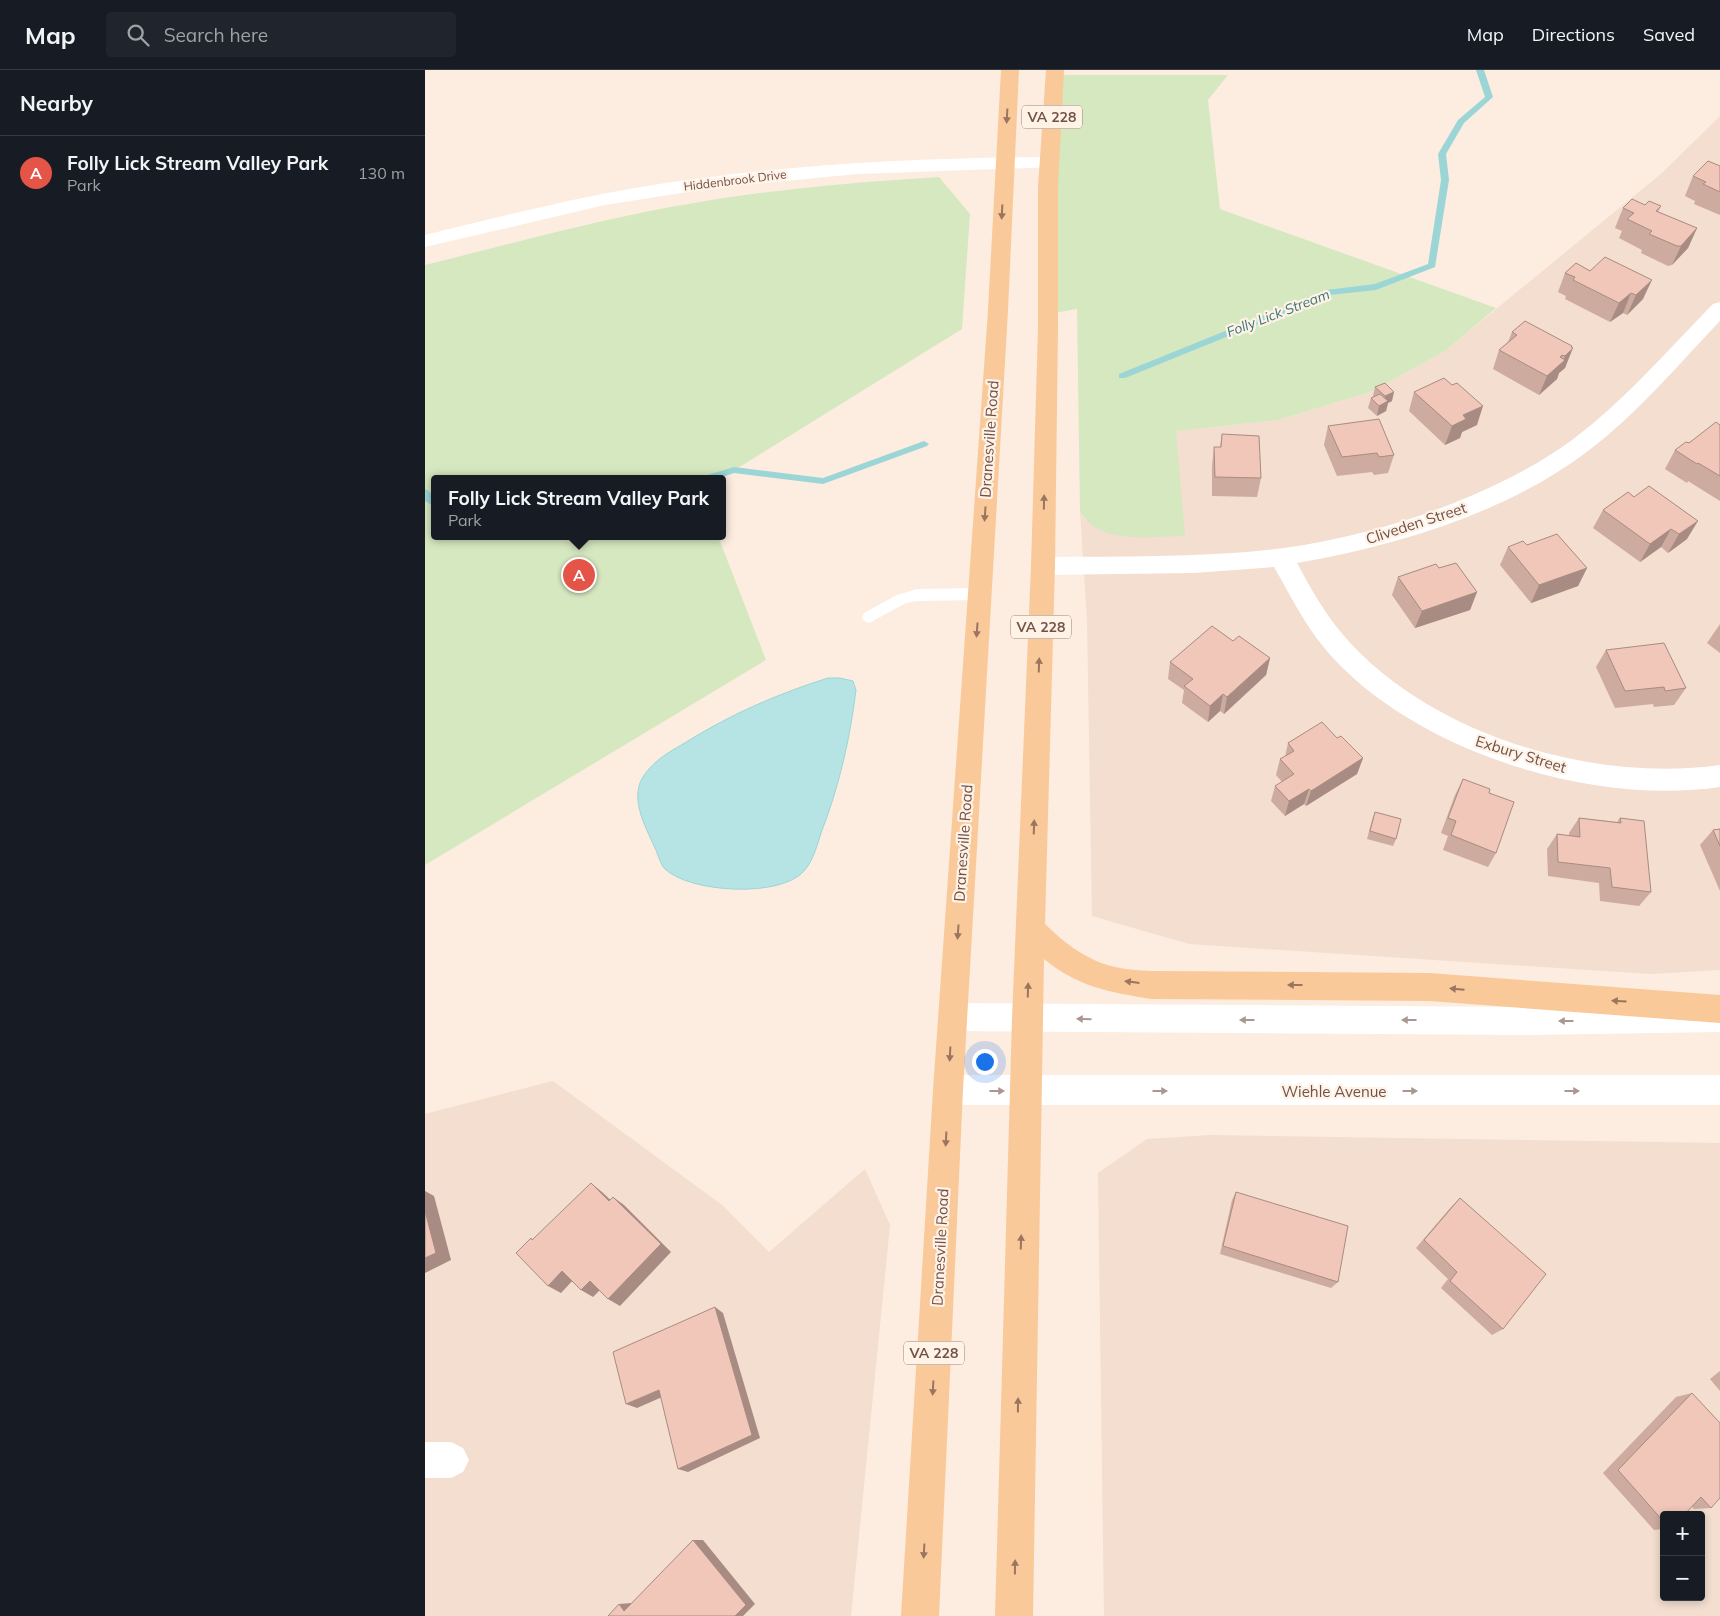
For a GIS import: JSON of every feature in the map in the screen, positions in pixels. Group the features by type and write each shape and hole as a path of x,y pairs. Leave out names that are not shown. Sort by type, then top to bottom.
{"main road":[{"name":"Dranesville Road","path":"921,1616 948,1090 998,310 1010,70"},
{"name":"VA 228","path":"1014,1616 1027,1018 1043,566 1048,327 1048,187 1055,70"},
{"path":"1030,929 1057,954 1085,968 1113,980 1151,985 1429,987 1720,1009"}],"street":[{"name":"Hiddenbrook Drive","path":"425,241 568,207 664,189 751,177 828,170 1050,163"},
{"name":"Cliveden Street","path":"1043,566 1245,561 1281,557 1340,546 1423,524 1483,500 1545,468 1579,446 1619,412 1720,310"},
{"name":"Exbury Street","path":"1281,557 1315,617 1345,654 1389,691 1418,712 1467,738 1521,758 1584,772 1651,780 1720,776"},
{"path":"953,1017 1518,1021 1720,1018"},
{"name":"Wiehle Avenue","path":"948,1090 1720,1090"}],"lane":[{"path":"869,617 902,599 917,595 979,594"}],"shaded area":[{"path":"1720,116 1720,970 1651,974 1189,944 1092,916 1087,620 1080,511 1085,520 1131,536 1175,431 1278,420 1370,392 1445,351 1662,173"},
{"path":"553,1081 722,1205 769,1252 865,1169 890,1225 851,1616 425,1616 425,1114"},
{"path":"1211,1135 1720,1143 1720,1616 1104,1616 1098,1173 1147,1139"}],"green space":[{"path":"1048,75 1228,75 1208,100 1220,209 1496,308 1445,351 1370,392 1278,420 1176,431 1185,536 1126,537 1099,530 1088,522 1080,511 1077,309 1048,314"},
{"path":"939,177 970,214 962,329 726,475 431,475 431,540 720,540 766,660 425,865 425,265 593,223 660,209 755,194 878,181"}],"water":[{"path":"828,678 853,681 856,690 851,727 833,798 814,853 804,871 792,880 776,885 757,889 735,889 694,883 677,877 665,869 660,862 643,821 638,801 640,783 649,769 658,760 700,733 772,698"}],"building":[{"path":"1708,161 1720,166 1720,192 1703,184 1706,182 1693,176"},
{"path":"1632,199 1645,205 1649,201 1661,206 1656,211 1697,228 1681,246 1649,234 1652,231 1627,219 1634,213 1623,208"},
{"path":"1605,257 1652,280 1636,295 1631,293 1619,303 1573,280 1575,277 1565,273 1576,263 1590,271"},
{"path":"1525,321 1573,348 1565,356 1562,355 1560,357 1565,360 1547,376 1499,350 1517,335 1512,332"},
{"path":"1444,378 1452,385 1457,383 1483,406 1463,415 1466,419 1452,426 1414,392"},
{"path":"1385,383 1394,392 1385,396 1375,387"},
{"path":"1380,394 1388,401 1379,406 1371,398"},
{"path":"1379,419 1394,455 1379,457 1377,453 1342,457 1328,426"},
{"path":"1716,422 1720,425 1720,476 1675,450 1686,442 1689,443"},
{"path":"1222,434 1259,436 1261,478 1215,477 1214,447 1221,447"},
{"path":"1649,486 1698,521 1679,534 1671,529 1650,544 1603,510 1628,492 1634,497"},
{"path":"1557,534 1587,568 1539,585 1508,547 1523,541 1527,545"},
{"path":"1456,563 1477,592 1422,611 1398,577 1436,564 1439,568"},
{"path":"1212,626 1233,641 1239,636 1270,658 1227,697 1223,694 1210,706 1184,686 1193,679 1170,662"},
{"path":"1664,643 1686,688 1665,691 1664,687 1625,691 1606,650"},
{"path":"1322,722 1337,738 1341,736 1363,758 1311,791 1309,789 1289,801 1275,786 1294,774 1280,759 1294,751 1288,743"},
{"path":"1463,779 1490,789 1489,793 1514,802 1496,853 1451,835 1456,821 1448,818"},
{"path":"1375,812 1401,819 1396,839 1370,831"},
{"path":"1579,818 1621,823 1620,818 1644,821 1651,892 1612,887 1610,868 1558,862 1557,834 1580,837"},
{"path":"1720,829 1720,846 1713,830"},
{"path":"591,1183 609,1201 613,1197 661,1244 608,1299 590,1281 581,1290 562,1271 548,1286 516,1253"},
{"path":"1236,1192 1348,1226 1338,1282 1223,1246"},
{"path":"1460,1198 1546,1274 1503,1329 1450,1281 1457,1272 1424,1240"},
{"path":"425,1211 436,1253 425,1258"},
{"path":"715,1307 752,1435 678,1469 659,1390 626,1404 613,1352"},
{"path":"1692,1393 1720,1423 1720,1498 1711,1508 1701,1497 1688,1511 1660,1511 1660,1517 1618,1470"},
{"path":"693,1540 746,1605 735,1616 608,1616 619,1604 624,1611"}],"waterway":[{"name":"Folly Lick Stream","path":"1122,376 1329,292 1376,287 1432,265 1445,180 1442,154 1461,122 1489,97 1480,70"},
{"name":"Folly Lick Stream","path":"717,475 734,470 823,481 924,444"},
{"name":"Folly Lick Stream","path":"425,492 431,501"}],"place":[{"name":"Folly Lick Stream Valley Park","path":"579,575"}]}
